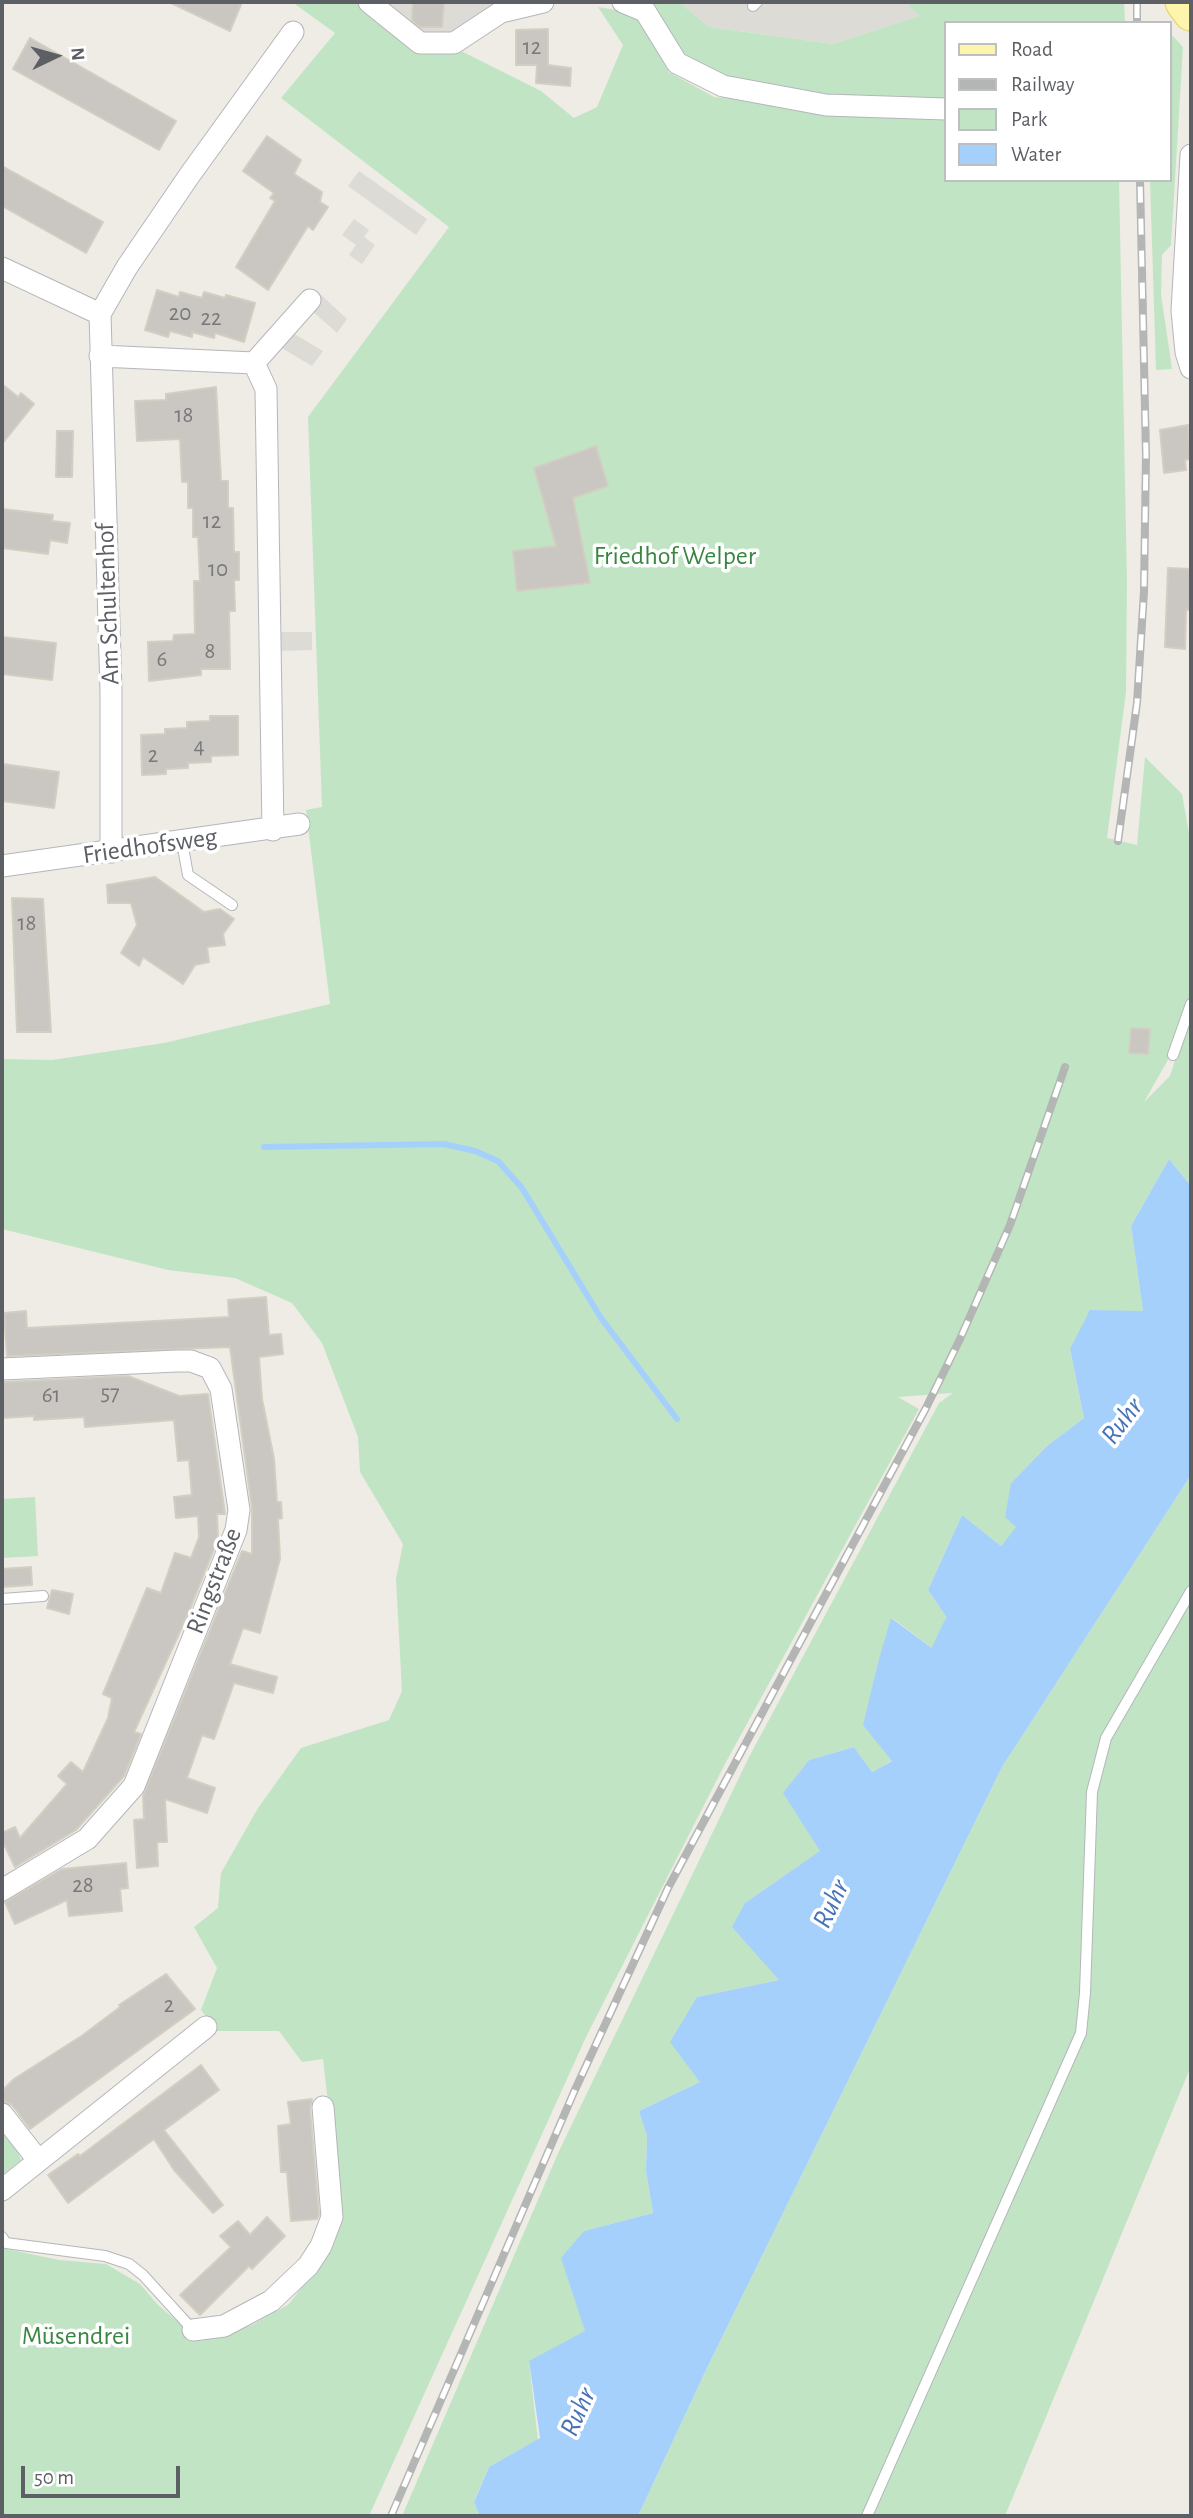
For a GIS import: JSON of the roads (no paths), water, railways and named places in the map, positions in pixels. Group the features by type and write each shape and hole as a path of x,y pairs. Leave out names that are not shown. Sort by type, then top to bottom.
{"main road":[{"path":"1182,2 1191,13"}],"street":[{"path":"369,2 420,43 454,43 500,7 543,2"},
{"path":"622,2 645,11 677,63 723,86 826,105 944,109"},
{"name":"Am Schultenhof","path":"111,852 111,692 100,314 127,267 189,176 293,32"},
{"path":"1191,155 1182,311 1186,352 1191,368"},
{"path":"2,268 100,314"},
{"path":"254,363 310,300"},
{"path":"100,356 254,363"},
{"path":"254,363 266,389 273,830"},
{"name":"Friedhofsweg","path":"2,866 273,830 299,824"},
{"name":"Ringstraße","path":"2,1369 177,1361 191,1361 210,1367 221,1389 239,1510 236,1530 134,1787 87,1839 2,1890"},
{"path":"2,2190 206,2027"},
{"path":"193,2330 224,2326 271,2301 308,2266 321,2246 332,2217 323,2107"},
{"path":"2,2114 38,2160"}],"lane":[{"path":"182,842 188,875 232,905"},
{"path":"1172,1055 1191,1004"},
{"path":"867,2516 1081,2033 1085,1993 1092,1792 1106,1738 1191,1591"},
{"path":"2,1599 43,1596"},
{"path":"2,2237 6,2243 105,2256 129,2264 144,2275 193,2330"}],"water":[{"path":"1169,1159 1191,1186 1191,1475 1002,1767 706,2370 638,2516 480,2516 474,2502 489,2467 540,2438 529,2361 585,2331 561,2258 584,2231 653,2213 646,2171 647,2136 639,2111 700,2082 670,2042 697,1997 779,1980 732,1927 745,1903 820,1851 783,1793 809,1760 854,1747 872,1772 892,1761 863,1725 879,1659 891,1618 947,1659 961,1638 928,1590 962,1515 1020,1561 1036,1545 1005,1517 1011,1483 1047,1446 1084,1418 1070,1349 1090,1310 1143,1311 1131,1226"}],"waterway":[{"path":"264,1147 444,1144 475,1151 498,1161 522,1188 601,1318 677,1419"},
{"name":"Ruhr","path":"927,1702 961,1630 1063,1497"}],"railway":[{"path":"1137,2 1137,21"},
{"path":"1118,841 1137,703 1144,591 1146,455 1140,182"},
{"path":"391,2516 574,2092 668,1888 926,1408 960,1339 1010,1225 1065,1067"}],"park label":[{"name":"Friedhof Welper","path":"675,556"},
{"name":"Müsendrei","path":"76,2336"}]}
